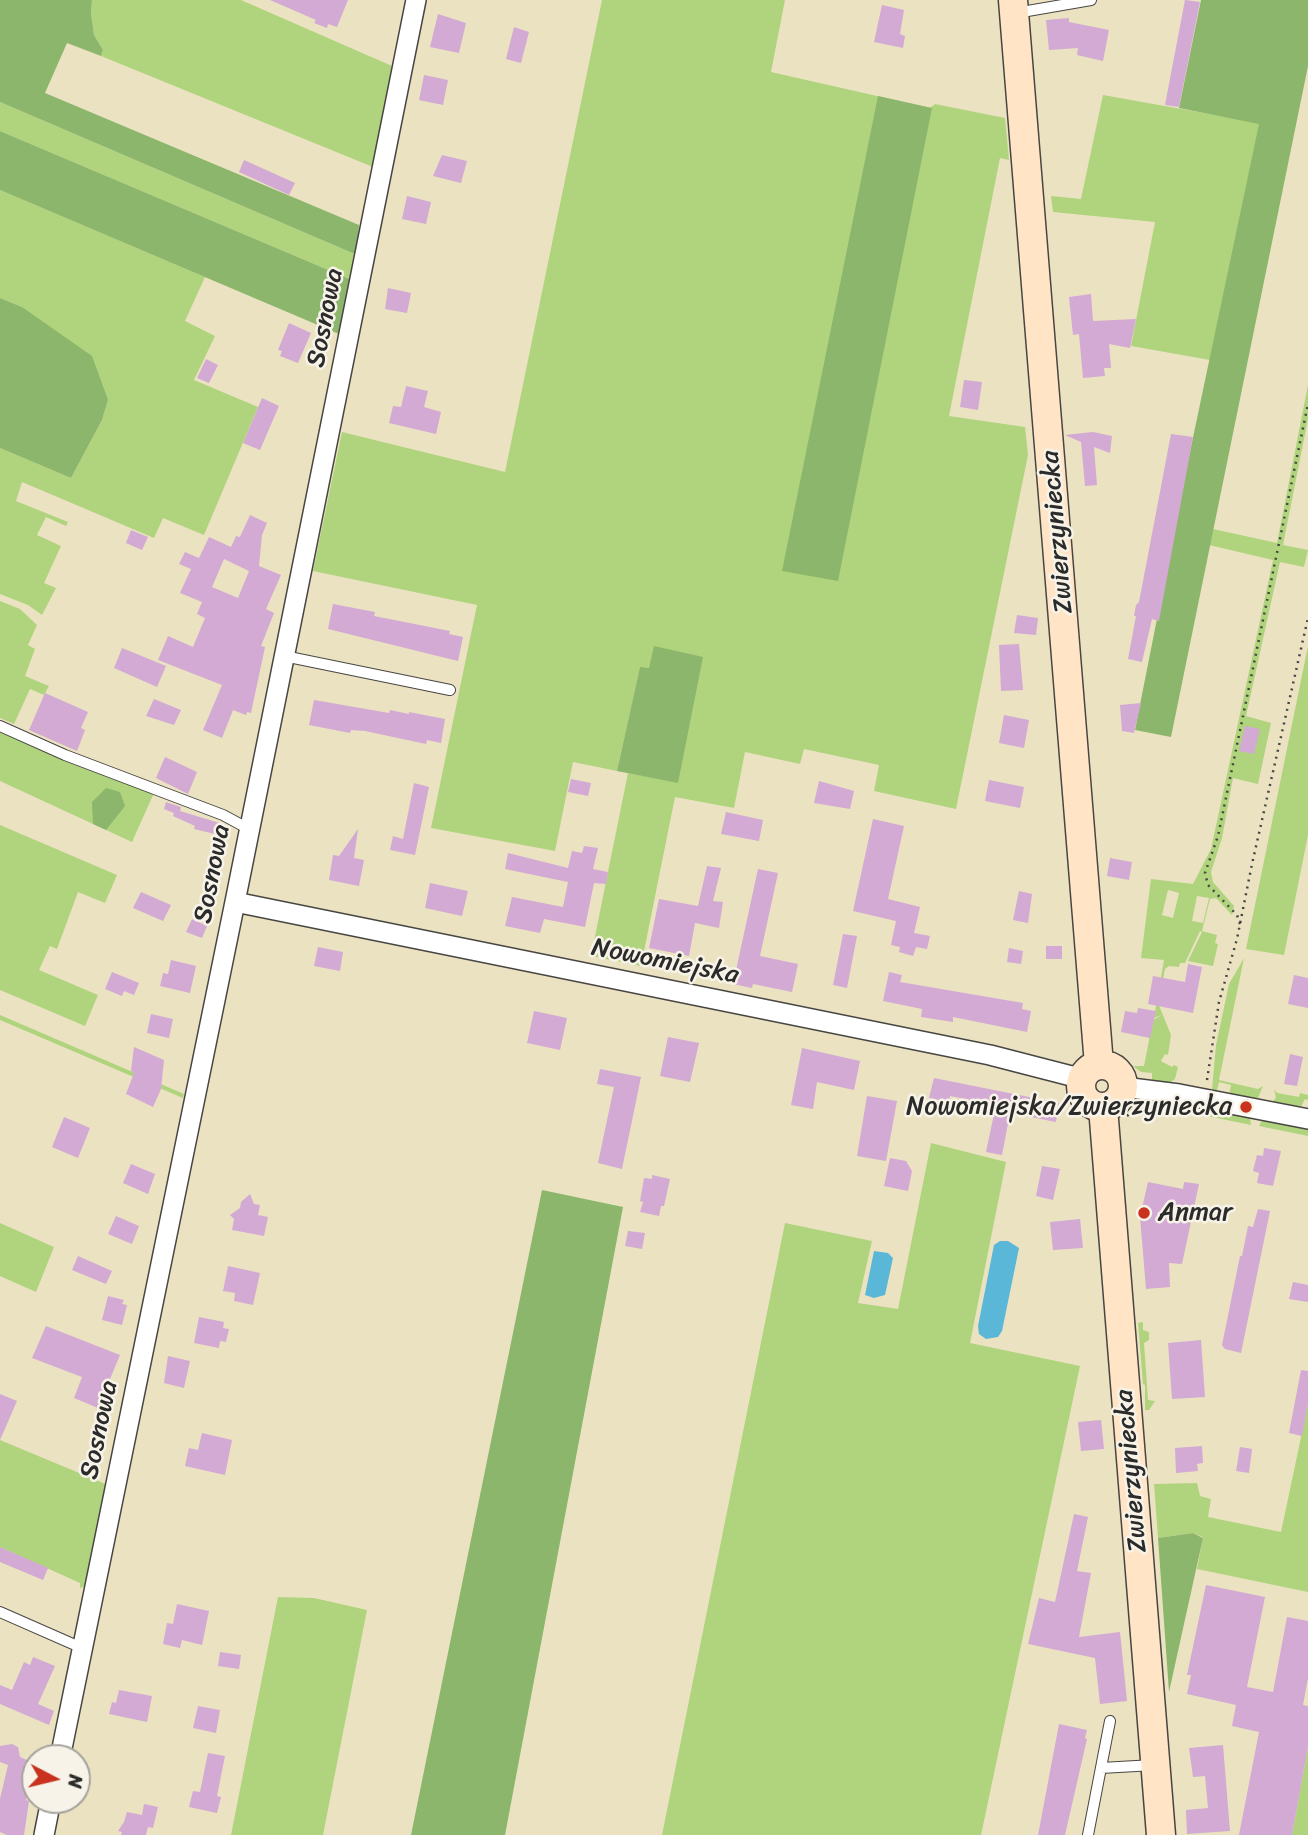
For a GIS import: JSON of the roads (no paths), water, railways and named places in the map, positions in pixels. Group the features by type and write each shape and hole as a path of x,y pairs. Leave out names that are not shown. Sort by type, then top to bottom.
{"street":[{"name":"Sosnowa","path":"63,1744 416,0"},
{"name":"Zwierzyniecka","path":"1014,6 1091,1072"},
{"name":"Nowomiejska","path":"235,902 963,1049 1091,1072"},
{"path":"1112,1067 1117,1071 1123,1087 1115,1102 1102,1107 1086,1099 1081,1088 1091,1072 1112,1067"},
{"path":"1123,1087 1179,1094 1308,1119"},
{"name":"Zwierzyniecka","path":"1102,1107 1161,1835"},
{"path":"44,1835 48,1814"}],"lane":[{"path":"1014,6 1091,0"},
{"path":"284,656 450,690"},
{"path":"0,726 65,755 223,815 249,829"},
{"path":"0,1612 82,1648"},
{"path":"1088,1835 1110,1721"},
{"path":"1101,1768 1154,1765"}],"water":[{"path":"1000,1241 1008,1241 1019,1248 1002,1331 998,1337 986,1339 979,1334 978,1326 994,1245"},
{"path":"874,1251 888,1253 893,1258 885,1295 874,1298 865,1295"}],"place":[{"name":"Nowomiejska/Zwierzyniecka","path":"1246,1107"},
{"name":"Anmar","path":"1144,1213"}]}
